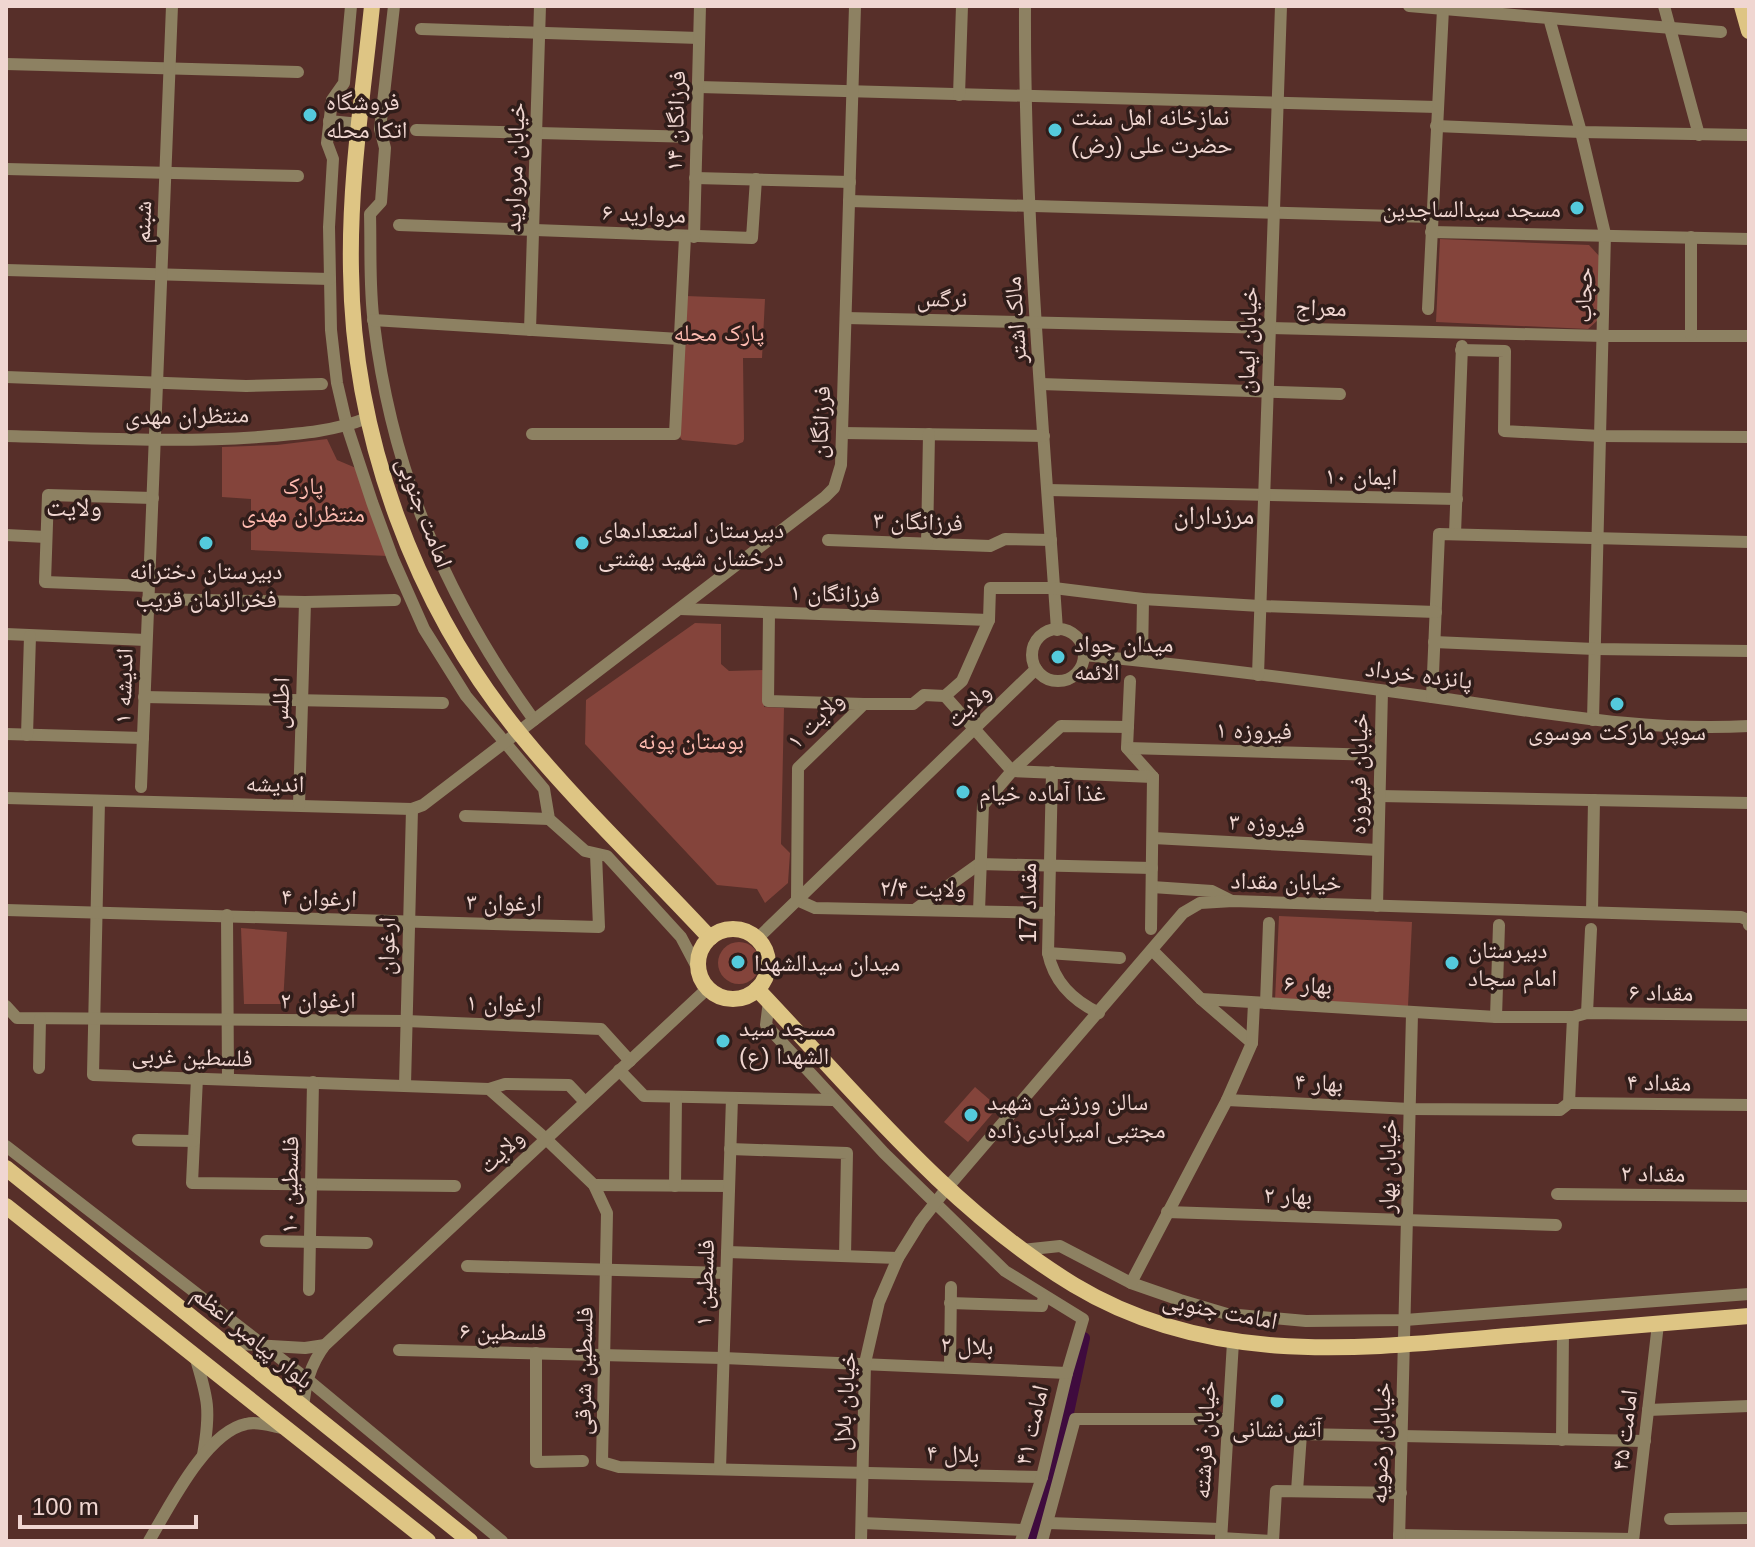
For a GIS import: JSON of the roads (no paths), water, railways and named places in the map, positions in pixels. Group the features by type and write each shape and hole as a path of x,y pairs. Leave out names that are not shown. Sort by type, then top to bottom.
{"main road":[{"name":"امامت جنوبی","path":"372,6 354,171 351,272 363,399 391,496 414,559 444,619 471,665 518,732 710,938"},
{"path":"1742,6 1749,31"},
{"path":"725,930 748,932 757,939 768,958 763,995 736,999 716,995 708,988 699,971 700,951 710,938 725,930"},
{"name":"امامت جنوبی","path":"763,995 947,1188 1022,1250 1076,1286 1145,1319 1233,1342 1304,1349 1405,1346 1749,1316"},
{"name":"بلوار پیامبر اعظم","path":"6,1168 470,1541"},
{"name":"بلوار پیامبر اعظم","path":"6,1206 428,1541"}],"street":[{"name":"شبنم","path":"153,498 172,6"},
{"path":"351,6 344,83 332,100 327,143 333,159 329,227 331,330 337,383 347,426 393,559 424,629 466,696 544,789 549,819 585,851 607,856 681,937 699,971"},
{"path":"394,6 380,129 385,148 381,202 370,214 373,320 385,398 410,489 439,562 506,682 534,720"},
{"name":"خیابان مروارید","path":"530,330 540,6"},
{"name":"فرزانگان ۱۴","path":"532,434 675,434 679,339 695,178 700,6"},
{"name":"فرزانگان","path":"518,732 825,497 839,477 855,6"},
{"path":"959,95 962,6"},
{"name":"مالک اشتر","path":"1025,6 1024,96 1029,207 1057,630"},
{"name":"خیابان ایمان","path":"1258,675 1281,6"},
{"path":"1409,6 1465,8 1721,32"},
{"path":"1664,6 1699,135"},
{"path":"1428,309 1443,9"},
{"name":"حجاب","path":"1549,18 1605,234 1593,720"},
{"path":"421,29 699,38"},
{"path":"6,64 298,72"},
{"path":"699,87 1437,107"},
{"path":"329,121 360,124"},
{"path":"1436,126 1747,135"},
{"path":"416,130 697,137"},
{"path":"6,169 298,176"},
{"path":"354,171 382,173"},
{"path":"695,178 850,182"},
{"name":"مروارید ۶","path":"399,225 752,238 756,179"},
{"path":"849,201 1431,217"},
{"path":"1431,232 1749,239"},
{"path":"1691,237 1691,335"},
{"path":"6,270 330,279"},
{"name":"نرگس","path":"846,318 1037,322"},
{"path":"373,320 679,339"},
{"name":"معراج","path":"1037,322 1604,336 1749,336"},
{"path":"1455,534 1462,332"},
{"path":"1461,350 1505,351 1504,431 1601,436 1749,437"},
{"path":"6,377 246,386 322,384"},
{"path":"1041,384 1340,394"},
{"path":"363,399 385,398"},
{"name":"منتظران مهدی","path":"6,436 156,440 270,436 347,426 367,418"},
{"path":"842,433 1044,436"},
{"path":"927,543 929,434"},
{"name":"ایمان ۱۰","path":"1048,490 1457,499"},
{"path":"153,498 48,495 45,582 148,593 305,602 395,600"},
{"name":"اندیشه ۱","path":"141,787 153,498"},
{"path":"1432,697 1439,534 1749,542"},
{"path":"6,535 46,537"},
{"name":"فرزانگان ۳","path":"828,540 990,546 1005,539 1051,540"},
{"path":"864,704 913,704 924,695 945,696 962,681 989,620 990,588 1054,588 1143,599 1260,606 1436,612"},
{"path":"1142,660 1143,599"},
{"name":"اطلس","path":"299,805 305,602"},
{"name":"فرزانگان ۱","path":"680,609 989,620"},
{"name":"ولایت ۱","path":"769,613 768,701 864,704"},
{"path":"1057,630 1078,638 1084,655 1079,670 1066,680 1049,679 1036,669 1032,656 1036,642 1046,632 1057,630"},
{"path":"6,634 146,640"},
{"path":"27,735 30,636"},
{"path":"1434,642 1749,651"},
{"name":"پانزده خرداد","path":"1084,655 1432,697 1593,720 1723,728 1749,726"},
{"name":"ولایت","path":"757,939 1036,669"},
{"path":"1130,681 1127,748 1153,777 1151,929"},
{"name":"خیابان فیروزه","path":"1377,906 1382,691"},
{"path":"945,696 1012,771 1153,777"},
{"path":"144,697 443,703"},
{"name":"ولایت ۱","path":"797,900 798,768 864,704"},
{"path":"979,911 983,805 1012,771 1061,726 1128,727"},
{"path":"412,809 423,805 518,732"},
{"path":"6,734 143,738"},
{"name":"فیروزه ۱","path":"1127,748 1380,755"},
{"name":"مقداد 17","path":"1052,772 1048,953 1052,969 1065,990 1099,1013"},
{"path":"1379,796 1749,803"},
{"name":"اندیشه","path":"6,798 412,809"},
{"path":"1592,912 1594,800"},
{"name":"فلسطین غربی","path":"99,801 93,1075 489,1089 505,1084 569,1085 585,1102"},
{"name":"ارغوان","path":"405,1085 412,809"},
{"path":"465,816 549,819"},
{"name":"فیروزه ۳","path":"1153,838 1378,850"},
{"name":"ارغوان ۳","path":"409,922 599,927 596,854"},
{"path":"916,909 979,864 1152,868"},
{"path":"1152,887 1212,891 1233,901"},
{"name":"ولایت ۲/۴","path":"797,900 815,908 1049,913"},
{"name":"خیابان مقداد","path":"947,1188 1183,913 1200,903 1233,901 1741,917 1749,922"},
{"name":"ارغوان ۴","path":"6,910 409,922"},
{"path":"227,915 228,1079"},
{"path":"1131,1283 1227,1100 1252,1043 1269,923"},
{"path":"1496,1017 1499,925"},
{"path":"1587,1013 1591,929"},
{"path":"1152,950 1201,999 1252,1043"},
{"path":"1048,953 1120,958"},
{"name":"ولایت","path":"307,1379 313,1361 325,1345 708,988"},
{"path":"763,995 766,1025 833,1100 934,1204 1005,1271 1044,1297 1042,1306 950,1303"},
{"name":"بهار ۶","path":"1201,999 1496,1017"},
{"path":"6,1006 17,1018 40,1019 39,1068"},
{"name":"مقداد ۶","path":"1496,1017 1573,1017 1587,1013 1749,1015"},
{"name":"خیابان بهار","path":"1405,1346 1412,1014"},
{"path":"1565,1107 1573,1017"},
{"name":"ارغوان ۲","path":"40,1019 406,1021"},
{"name":"ارغوان ۱","path":"406,1021 601,1029 630,1061"},
{"path":"619,1070 644,1096 833,1100"},
{"path":"197,1078 192,1183 455,1186"},
{"name":"فلسطین ۱۰","path":"309,1290 313,1082"},
{"path":"489,1089 546,1139"},
{"path":"675,1186 676,1097"},
{"name":"فلسطین ۱","path":"720,1469 732,1098"},
{"name":"بهار ۴","path":"1227,1100 1410,1109 1565,1107"},
{"name":"مقداد ۴","path":"1565,1107 1749,1105"},
{"name":"فلسطین شرقی","path":"546,1139 594,1185 607,1213 602,1462 619,1467 862,1472"},
{"path":"138,1140 194,1141"},
{"path":"6,1146 307,1379 502,1541"},
{"path":"730,1149 847,1153 845,1256"},
{"path":"594,1185 729,1186"},
{"name":"خیابان بلال","path":"861,1541 865,1363 879,1302 898,1258 947,1188"},
{"name":"مقداد ۲","path":"1557,1194 1749,1196"},
{"name":"بهار ۲","path":"1167,1212 1556,1225"},
{"path":"266,1241 367,1243"},
{"path":"1022,1250 1060,1246 1131,1283 1212,1310 1306,1321 1405,1320 1749,1294"},
{"path":"727,1252 898,1258"},
{"path":"467,1266 726,1273"},
{"path":"950,1366 951,1287"},
{"name":"امامت ۴۱","path":"1023,1535 1042,1477 1083,1319 1044,1297"},
{"path":"1207,1336 1212,1310"},
{"path":"1528,1310 1530,1334"},
{"name":"امامت ۴۵","path":"1633,1540 1658,1324"},
{"path":"1562,1440 1563,1331"},
{"name":"خیابان فرشته","path":"1221,1536 1233,1342"},
{"path":"223,1343 305,1348 325,1345"},
{"name":"خیابان رضویه","path":"1399,1538 1405,1346"},
{"name":"فلسطین ۶","path":"399,1350 723,1358"},
{"path":"536,1353 536,1462 583,1461"},
{"path":"195,1356 208,1402 209,1419 202,1455"},
{"name":"بلال ۲","path":"723,1358 1067,1373"},
{"path":"303,1409 307,1379"},
{"path":"1648,1410 1749,1406"},
{"path":"1042,1541 1075,1419 1227,1419"},
{"path":"149,1541 202,1455 217,1438 233,1427 249,1422 286,1428"},
{"path":"1297,1491 1301,1434 1645,1441"},
{"name":"بلال ۴","path":"862,1472 1042,1477"},
{"path":"1048,1523 1273,1541 1276,1491 1401,1493"},
{"path":"1670,1519 1749,1518"},
{"path":"862,1523 1023,1535"},
{"path":"1399,1538 1633,1540"}],"waterway":[{"path":"1033,1541 1060,1450 1084,1338"}],"place":[{"name":"فروشگاه اتکا محله","path":"310,115"},
{"name":"نمازخانه اهل سنت حضرت علی (رض)","path":"1055,130"},
{"name":"مسجد سیدالساجدین","path":"1577,208"},
{"name":"دبیرستان دخترانه فخرالزمان قریب","path":"206,543"},
{"name":"دبیرستان استعدادهای درخشان شهید بهشتی","path":"582,543"},
{"name":"میدان جواد الائمه","path":"1058,657"},
{"name":"سوپر مارکت موسوی","path":"1617,704"},
{"name":"غذا آماده خیام","path":"963,792"},
{"name":"میدان سیدالشهدا","path":"738,962"},
{"name":"دبیرستان امام سجاد","path":"1452,963"},
{"name":"مسجد سید الشهدا (ع)","path":"723,1041"},
{"name":"سالن ورزشی شهید مجتبی امیرآبادی‌زاده","path":"971,1115"},
{"name":"آتش‌نشانی","path":"1277,1401"}],"district":[{"name":"ولایت","path":"74,507"},
{"name":"مرزداران","path":"1214,515"}],"park label":[{"name":"پارک محله","path":"719,332"},
{"name":"پارک منتظران مهدی","path":"303,499"},
{"name":"بوستان پونه","path":"691,740"}]}
